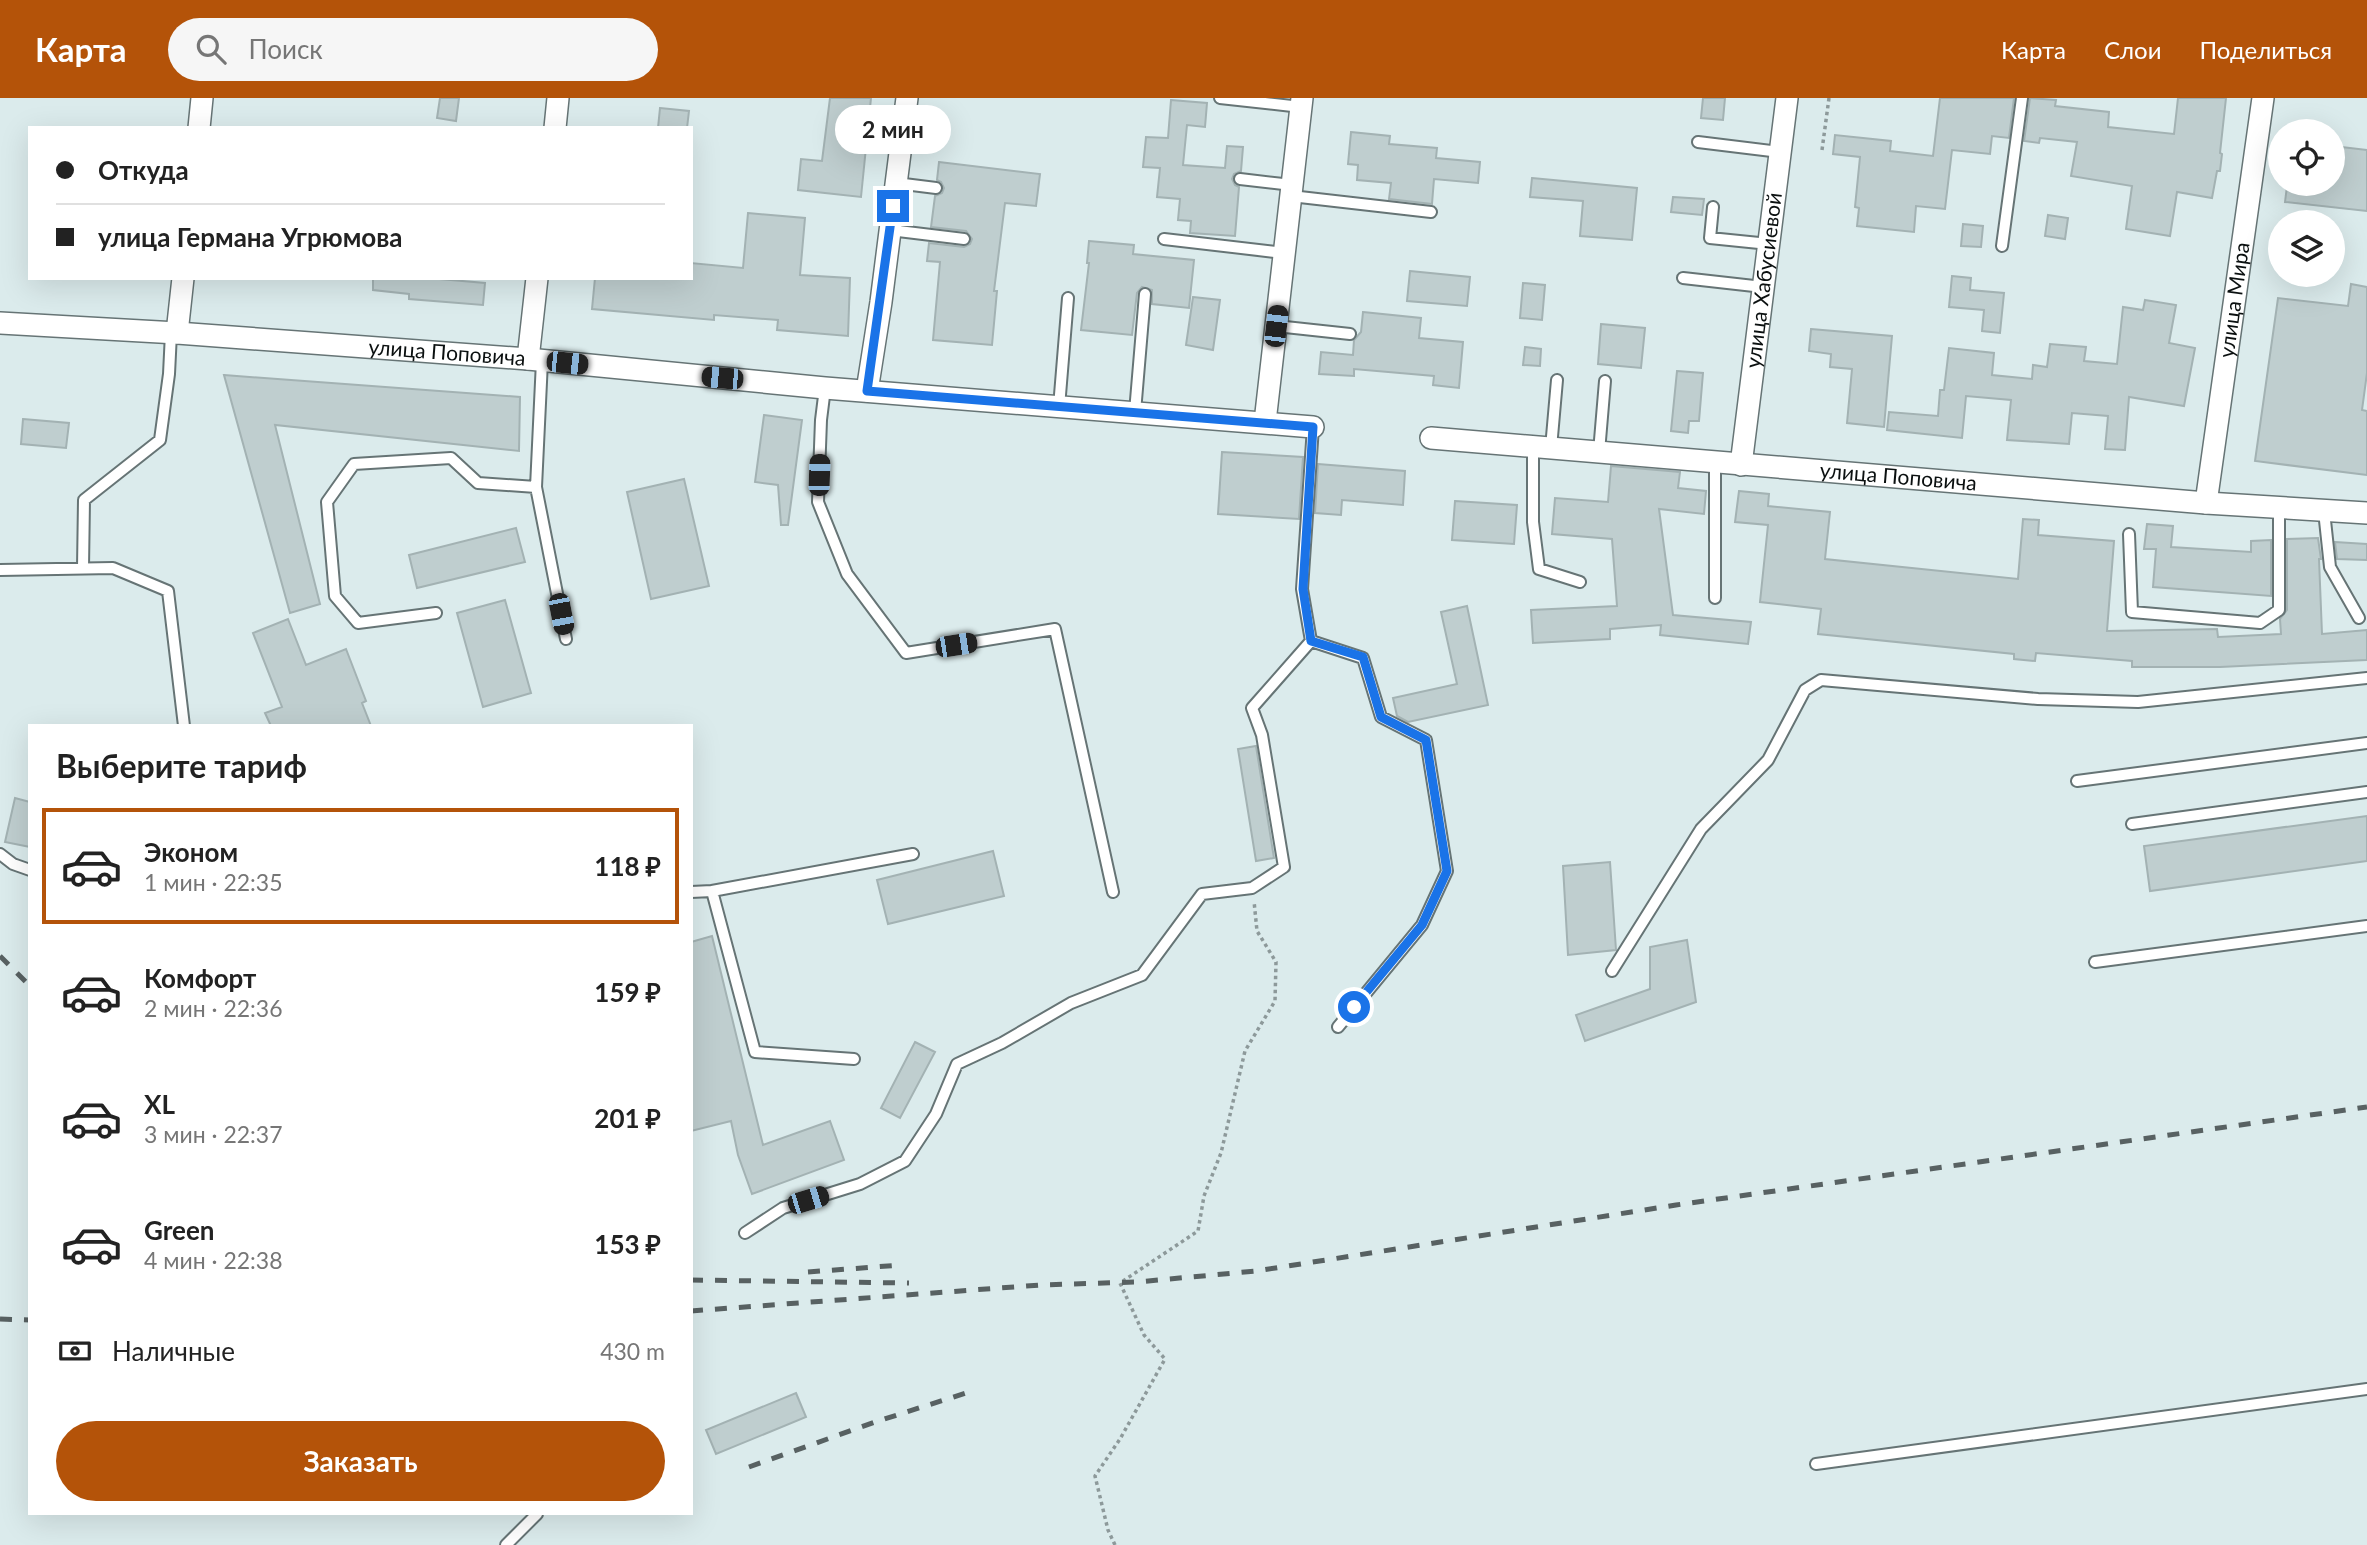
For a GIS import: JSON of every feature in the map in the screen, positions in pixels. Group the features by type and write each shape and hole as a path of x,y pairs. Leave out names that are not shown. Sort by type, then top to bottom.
{"street":[{"path":"199,126 202,98"},
{"path":"555,126 558,98"},
{"path":"867,391 907,98"},
{"name":"улица Хабусиевой","path":"1741,465 1787,98"},
{"name":"улица Мира","path":"2206,503 2263,98"},
{"path":"1265,422 1301,103"},
{"path":"174,333 183,280"},
{"path":"535,360 537,280"},
{"name":"улица Поповича","path":"0,323 535,360 825,388 1313,427"},
{"name":"улица Поповича","path":"1431,438 2206,503 2367,513"}],"lane":[{"path":"1220,98 1301,103"},
{"path":"2002,246 2022,98"},
{"path":"1698,142 1780,152"},
{"path":"1240,179 1291,190 1431,212"},
{"path":"896,183 936,187"},
{"path":"1713,207 1710,239 1769,244"},
{"path":"890,230 964,239"},
{"path":"1164,239 1284,253"},
{"path":"1683,278 1763,287"},
{"path":"1135,412 1145,294"},
{"path":"1059,407 1068,298"},
{"path":"1276,326 1350,334"},
{"path":"83,568 84,500 160,440 174,333"},
{"path":"535,360 536,487 566,639"},
{"path":"1558,380 1542,447 1533,522 1539,569 1580,582"},
{"path":"1599,452 1605,381"},
{"path":"825,388 818,502 847,574 906,653 1055,629 1113,892"},
{"path":"1311,641 1303,589 1313,427"},
{"path":"436,613 358,623 335,596 327,502 354,464 451,458 478,483 536,487"},
{"path":"1715,463 1715,598"},
{"path":"2129,534 2132,612 2260,623 2279,610 2279,508"},
{"path":"2324,511 2330,567 2359,618"},
{"path":"0,570 113,568 168,591 184,724"},
{"path":"745,1233 783,1208 860,1184 905,1161 936,1114 957,1064 1002,1043 1071,1003 1142,975 1202,894 1252,888 1284,866 1262,735 1252,708 1311,641"},
{"path":"1311,641 1363,657 1381,717 1426,740 1447,871 1422,925 1338,1027"},
{"path":"1612,971 1701,829 1768,760 1805,690 1821,680 2038,699 2138,702 2367,678"},
{"path":"2077,781 2367,743"},
{"path":"2132,824 2367,792"},
{"path":"693,892 712,891 913,854"},
{"path":"0,855 13,864 28,869"},
{"path":"712,891 755,1052 854,1059"},
{"path":"2095,962 2367,926"},
{"path":"1816,1464 2367,1389"},
{"path":"506,1545 536,1515"}],"path":[{"path":"1822,150 1829,98"},
{"path":"1115,1545 1108,1530 1095,1476 1120,1439 1165,1360 1144,1335 1120,1283 1198,1231 1204,1196 1221,1153 1245,1051 1275,1001 1276,962 1257,931 1252,888"}],"building":[{"path":"440,98 459,98 456,121 437,118"},
{"path":"830,98 871,98 861,197 798,190 801,159 822,161"},
{"path":"1703,98 1725,98 1723,120 1701,118"},
{"path":"1940,98 2014,98 2009,138 1992,136 1990,154 1952,150 1945,209 1916,206 1914,232 1857,226 1859,208 1855,207 1860,157 1833,154 1835,135 1891,141 1890,151 1933,156"},
{"path":"2030,98 2056,100 2055,106 2109,112 2108,127 2174,134 2178,98 2226,98 2220,171 2217,171 2212,198 2177,192 2170,236 2126,229 2132,186 2071,176 2077,142 2040,138 2039,143 2024,141"},
{"path":"1171,100 1207,103 1205,127 1187,125 1183,165 1225,168 1227,146 1243,147 1241,171 1234,174 1232,179 1239,187 1235,236 1190,233 1191,221 1178,220 1180,199 1157,197 1160,168 1143,167 1146,137 1168,138"},
{"path":"660,108 689,111 687,126 658,126"},
{"path":"1351,132 1390,136 1389,144 1437,148 1436,158 1480,162 1478,183 1434,179 1432,204 1389,199 1391,183 1357,180 1358,165 1348,164"},
{"path":"2345,147 2367,150 2367,211 2285,202 2286,196 2345,196"},
{"path":"939,162 1040,174 1036,206 1005,203 994,291 997,291 992,345 933,340 940,262 927,261 929,243 964,247 970,244 972,239 966,231 931,227 935,196 942,193 944,188 937,180"},
{"path":"1532,178 1637,188 1632,240 1580,236 1583,201 1530,197"},
{"path":"1673,197 1704,199 1702,215 1671,212"},
{"path":"748,213 805,218 800,275 850,278 848,336 777,330 778,320 714,315 714,320 592,309 595,280 693,280 693,263 743,268"},
{"path":"2048,215 2068,218 2065,239 2045,236"},
{"path":"1963,224 1983,226 1981,247 1961,246"},
{"path":"1089,241 1134,245 1133,254 1194,260 1189,308 1152,304 1152,290 1142,287 1137,293 1132,335 1081,330"},
{"path":"1410,271 1470,277 1467,306 1407,301"},
{"path":"1952,276 1971,278 1970,290 2004,293 2000,333 1982,331 1984,310 1949,307"},
{"path":"373,280 485,283 483,305 409,299 409,294 373,290"},
{"path":"1523,283 1545,285 1542,320 1520,318"},
{"path":"2351,284 2367,287 2367,373 2362,410 2367,411 2367,475 2255,461 2278,298 2348,306"},
{"path":"1193,297 1220,300 1213,350 1186,345"},
{"path":"2145,300 2176,305 2169,343 2195,348 2184,406 2129,397 2125,450 2105,449 2108,416 2072,413 2069,444 2007,440 2011,400 1966,396 1962,438 1887,430 1889,412 1938,416 1940,390 1944,390 1949,348 1994,353 1992,375 2032,379 2033,365 2047,367 2050,344 2086,347 2084,361 2117,364 2123,307 2143,310"},
{"path":"1363,312 1421,318 1419,338 1463,342 1459,388 1433,385 1434,376 1354,369 1354,376 1319,374 1321,352 1353,355 1354,340 1361,332"},
{"path":"1601,324 1645,328 1641,368 1598,364"},
{"path":"1811,329 1892,336 1884,427 1847,423 1852,369 1830,367 1831,354 1809,351"},
{"path":"1525,347 1541,349 1540,366 1523,365"},
{"path":"1677,371 1703,373 1699,421 1689,421 1688,433 1671,431"},
{"path":"224,375 520,397 519,451 275,425 320,604 290,613"},
{"path":"764,415 802,420 788,525 781,525 778,485 755,482"},
{"path":"23,419 69,423 66,448 21,444"},
{"path":"1222,452 1303,457 1299,519 1218,514"},
{"path":"1318,464 1405,471 1403,505 1342,500 1341,515 1315,513"},
{"path":"1611,466 1680,472 1678,488 1706,491 1704,514 1659,509 1673,615 1751,622 1748,644 1660,635 1661,625 1610,629 1610,639 1533,643 1531,610 1617,606 1612,539 1552,534 1555,498 1608,502"},
{"path":"684,479 709,586 651,599 627,492"},
{"path":"1739,491 1769,494 1768,506 1830,512 1825,559 2018,579 2023,519 2039,520 2038,535 2114,541 2107,631 2217,629 2218,637 2281,634 2280,619 2287,610 2287,539 2318,538 2321,559 2322,634 2367,630 2367,660 2220,667 2132,667 2132,661 2036,653 2035,661 2014,659 2014,654 1818,634 1821,609 1760,602 1768,525 1735,522"},
{"path":"1455,501 1517,505 1514,544 1452,540"},
{"path":"2147,524 2173,526 2171,547 2251,552 2251,541 2271,540 2271,596 2153,587 2156,549 2144,549"},
{"path":"516,528 525,562 417,588 409,555"},
{"path":"2335,542 2367,544 2367,560 2337,559"},
{"path":"505,600 531,693 483,707 457,613"},
{"path":"1467,606 1488,705 1408,722 1397,716 1393,698 1457,684 1441,612"},
{"path":"288,619 306,665 346,649 366,701 362,703 370,724 270,724 265,713 282,707 253,633"},
{"path":"1256,746 1274,858 1256,861 1238,749"},
{"path":"15,798 28,801 28,847 5,842"},
{"path":"2367,816 2367,861 2150,891 2144,846"},
{"path":"993,851 1004,896 888,924 877,880"},
{"path":"1610,862 1616,950 1568,955 1563,866"},
{"path":"712,936 763,1145 830,1121 844,1160 752,1194 738,1155 731,1121 693,1130 693,941"},
{"path":"1687,940 1696,1002 1585,1041 1576,1015 1650,989 1650,947"},
{"path":"915,1042 935,1052 900,1118 881,1108"},
{"path":"796,1393 806,1417 716,1454 706,1430"}],"railway":[{"path":"0,956 28,984"},
{"path":"693,1311 1040,1285 1137,1282 1256,1271 1676,1205 2367,1107"},
{"path":"808,1272 901,1265"},
{"path":"693,1280 909,1283"},
{"path":"0,1319 28,1320"},
{"path":"749,1467 966,1393"}],"route":[{"path":"893,206 867,391 1313,427 1303,589 1311,641 1363,657 1381,717 1426,740 1447,871 1422,925 1354,1007"}]}
